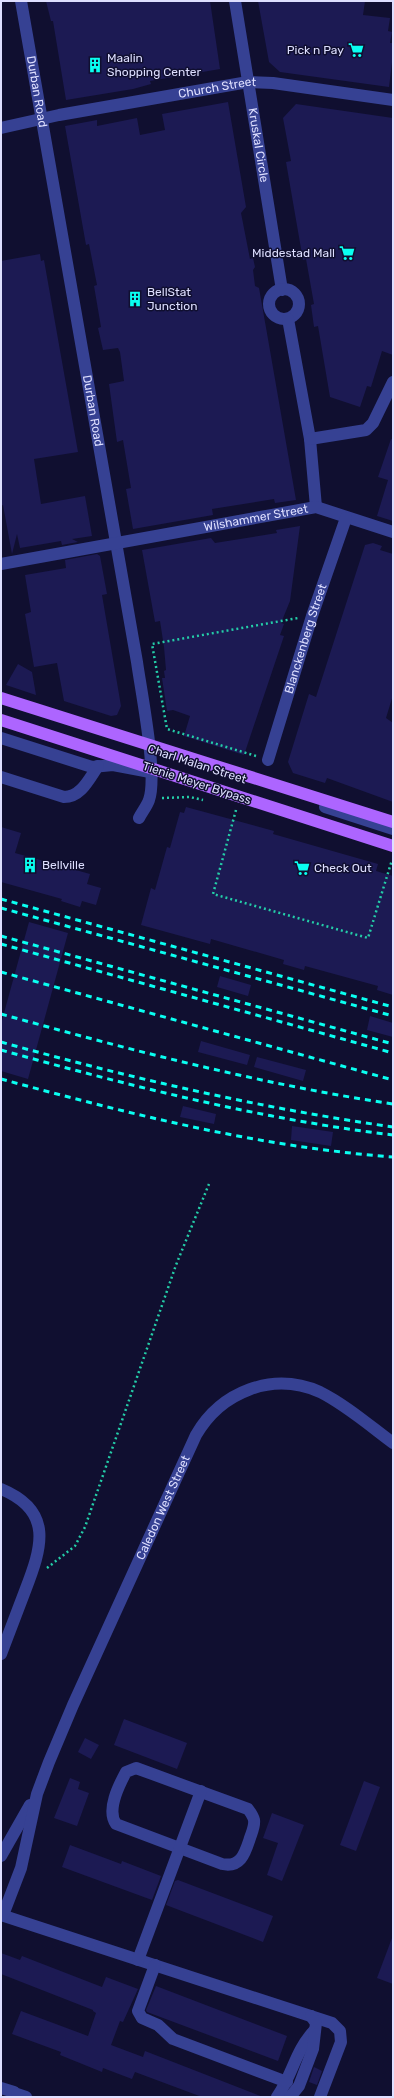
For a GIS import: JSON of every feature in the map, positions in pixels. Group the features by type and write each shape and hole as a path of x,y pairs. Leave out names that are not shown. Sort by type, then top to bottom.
{"main road":[{"name":"Tienie Meyer Bypass","path":"1,699 393,822"},
{"name":"Tienie Meyer Bypass","path":"1,720 393,846"}],"street":[{"name":"Durban Road","path":"21,1 43,118 60,227 137,662 152,773 150,799 139,818"},
{"name":"Kruskal Circle","path":"235,1 282,290"},
{"name":"Church Street","path":"1,128 43,118 248,82 273,83 393,100"},
{"path":"282,290 295,294 299,302 296,314 288,318 279,318 270,309 272,296 282,290"},
{"path":"288,318 310,439 316,508"},
{"path":"310,439 366,430 374,423 393,382"},
{"name":"Wilshammer Street","path":"1,564 316,508 393,532"},
{"name":"Blanckenberg Street","path":"268,760 312,616 346,518"},
{"name":"Charl Malan Street","path":"1,699 393,829"},
{"name":"Charl Malan Street","path":"1,738 87,766 113,765 152,773 392,855"},
{"path":"1,777 64,797 70,797 79,792 98,766"},
{"name":"Caledon West Street","path":"37,1794 73,1705 196,1435 213,1412 226,1401 254,1387 272,1384 293,1384 320,1392 393,1443"},
{"path":"1,1489 24,1502 37,1520 40,1532 40,1542 32,1574 1,1654"},
{"path":"136,1768 201,1791 242,1806 252,1815 254,1828 244,1856 235,1864 228,1865 116,1824 111,1814 112,1807 126,1772 136,1768"},
{"path":"138,1960 201,1791"},
{"path":"1,1856 37,1794"},
{"path":"37,1794 21,1868 2,1915 332,2023 337,2026 341,2036 320,2097"},
{"path":"155,1965 139,2008 139,2013 142,2018 158,2025 173,2039 287,2082"},
{"path":"290,2097 298,2086 313,2049 315,2020 311,2016"},
{"path":"277,2097 287,2082 302,2044 314,2031"}],"path":[{"path":"268,760 167,729 152,644 312,616"},
{"path":"150,799 190,797"},
{"path":"236,810 213,894 368,938 392,855"},
{"path":"32,1574 51,1566 75,1546 85,1527 174,1271 209,1184"}],"building":[{"path":"46,1 210,1 220,69 150,81 151,84 133,89 66,100 53,21 51,21"},
{"path":"258,1 365,1 363,15 390,18 388,31 392,32 390,43 393,43 393,54 389,87 280,72 269,62"},
{"path":"228,102 246,207 241,213 250,259 253,258 255,267 253,270 255,286 259,288 296,500 275,503 274,499 212,509 213,515 133,529 126,489 131,488 123,440 117,442 109,384 124,381 120,352 118,348 103,350 98,328 101,327 94,286 97,285 89,244 86,245 65,126 97,120 97,126 137,118 140,135 165,130 162,114"},
{"name":"Middestad Mall","path":"296,104 393,118 393,355 382,351 371,387 367,386 360,407 330,397 318,326 314,327 311,305 314,304 306,259 303,260 286,162 291,161 283,118"},
{"path":"40,254 41,261 44,260 78,452 34,459 41,504 85,496 92,536 72,539 78,542 62,545 61,541 20,548 17,534 12,554 3,505 1,506 1,261"},
{"path":"391,439 393,440 393,521 377,516 388,480 378,477"},
{"path":"300,526 290,601 281,623 284,624 280,635 284,636 244,755 184,736 190,716 173,710 167,711 162,678 165,678 164,671 166,670 160,621 155,622 142,550 211,538 215,543 277,533 276,530"},
{"path":"373,543 382,546 380,550 393,554 393,695 386,718 393,723 393,802 327,778 325,783 293,773 288,762 309,694 316,697 365,545"},
{"path":"97,554 100,556 107,594 102,595 121,706 117,715 111,716 64,701 57,663 34,667 25,614 31,612 25,575 66,568 65,560"},
{"path":"18,664 32,672 36,695 6,685"},
{"path":"186,807 274,831 273,834 378,864 376,871 393,876 393,995 377,990 378,986 305,966 304,970 283,964 284,960 211,939 210,944 141,925 151,888 155,890 167,847 170,848 180,812 184,813"},
{"name":"Bellville","path":"1,827 21,833 15,853 90,874 87,884 101,888 96,905 82,901 80,907 61,901 62,899 1,882"},
{"path":"29,922 68,933 28,1079 1,1071 1,1024"},
{"path":"220,976 251,985 248,996 217,987"},
{"path":"370,1016 393,1023 393,1037 367,1030"},
{"path":"201,1041 250,1055 247,1065 198,1052"},
{"path":"257,1057 306,1070 303,1081 254,1067"},
{"path":"183,1106 216,1114 214,1124 180,1117"},
{"path":"292,1126 333,1132 331,1146 291,1140"},
{"path":"124,1719 187,1743 177,1769 114,1745"},
{"path":"85,1738 99,1745 91,1759 78,1752"},
{"path":"70,1778 80,1782 78,1789 89,1793 77,1826 54,1818"},
{"path":"364,1781 380,1787 356,1851 340,1845"},
{"path":"272,1813 304,1825 282,1881 267,1875 278,1843 263,1838"},
{"path":"70,1845 121,1864 122,1861 161,1876 152,1900 62,1867"},
{"path":"178,1880 273,1916 263,1942 166,1905 175,1881"},
{"path":"392,1938 393,1939 393,1984 377,1978"},
{"path":"1,1953 20,1960 22,1956 102,1987 106,1977 138,1989 123,2022 120,2021 111,2045 143,2057 145,2051 263,2097 202,2097 135,2072 132,2079 103,2068 102,2072 60,2055 61,2052 12,2034 21,2011 88,2036 96,2013 93,2010 1,1974"},
{"path":"156,1986 287,2036 278,2061 147,2012 146,2010"},
{"path":"314,2067 322,2071 317,2085 309,2082"}],"railway":[{"path":"1,899 393,1007"},
{"path":"1,908 393,1016"},
{"path":"1,936 393,1044"},
{"path":"1,944 393,1053"},
{"path":"1,972 393,1080"},
{"path":"1,1014 196,1065 294,1087 393,1104"},
{"path":"1,1042 98,1068 196,1091 294,1111 393,1127"},
{"path":"1,1050 98,1076 245,1111 393,1135"},
{"path":"1,1079 98,1105 244,1137 293,1146 393,1157"}],"place":[{"name":"Pick n Pay","path":"356,50"},
{"name":"Maalin Shopping Center","path":"95,65"},
{"name":"Middestad Mall","path":"347,253"},
{"name":"BellStat Junction","path":"135,299"},
{"name":"Bellville","path":"30,865"},
{"name":"Check Out","path":"302,868"}]}
